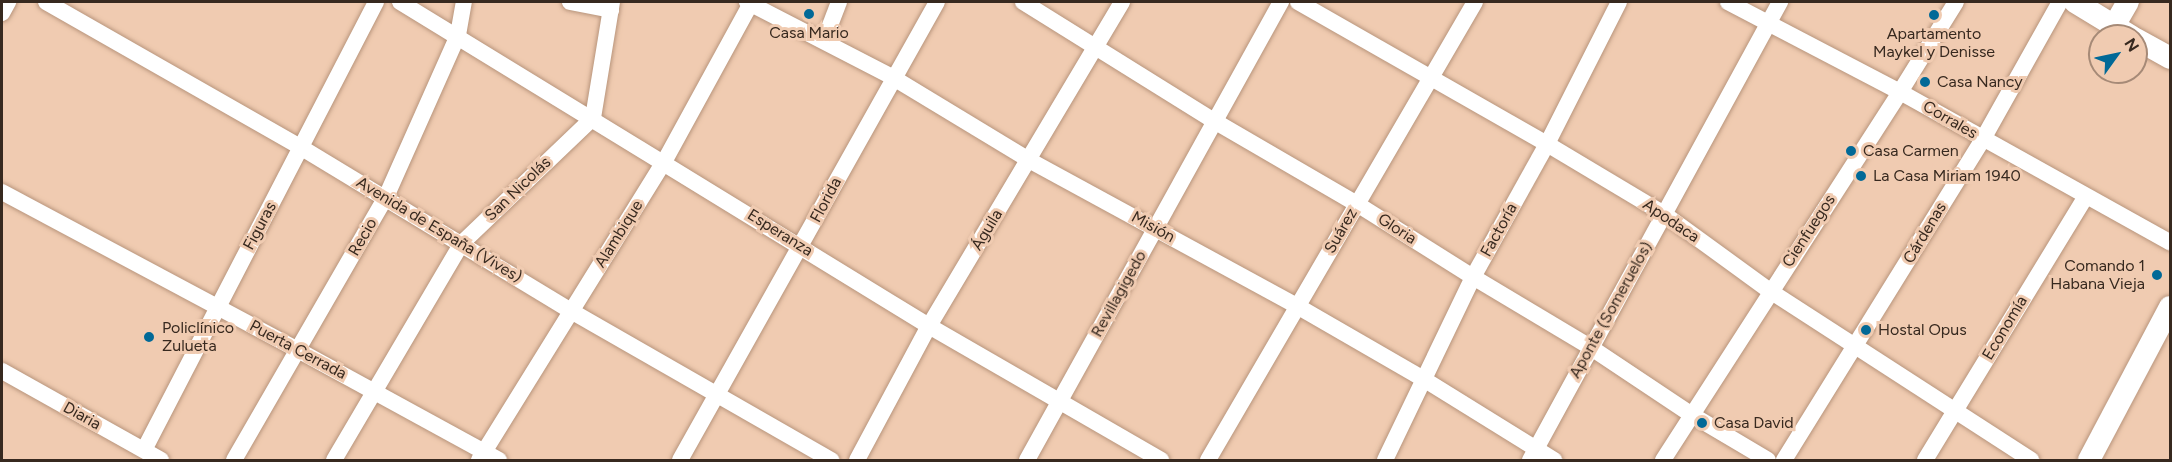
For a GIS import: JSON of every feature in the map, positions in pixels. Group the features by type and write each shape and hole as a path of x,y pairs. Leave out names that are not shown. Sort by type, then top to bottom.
{"main road":[{"path":"2075,2 2111,24"},
{"path":"2094,2 2115,24"},
{"path":"2123,24 2128,2"},
{"path":"2148,46 2170,58"},
{"path":"2089,460 2170,307"}],"street":[{"path":"2,13 8,2"},
{"name":"Figuras","path":"144,450 376,2"},
{"name":"Esperanza","path":"400,2 458,35 929,326 1161,460"},
{"name":"Recio","path":"234,460 386,197 458,35 464,2"},
{"path":"570,2 611,6 593,118"},
{"name":"Misión","path":"749,2 892,77 1029,160 1297,306 1425,380 1533,455 1554,460"},
{"name":"Alambique","path":"487,458 571,311 664,162 749,2"},
{"path":"824,41 838,2"},
{"name":"Florida","path":"680,460 801,246 892,77 937,2"},
{"name":"Gloria","path":"1023,2 1216,122 1357,204 1590,347 1692,415 1768,460"},
{"name":"Águila","path":"857,460 929,326 1122,2"},
{"name":"Revillagigedo","path":"1027,460 1281,2"},
{"name":"Apodaca","path":"1298,2 1548,144 1664,214 1770,291 2031,460"},
{"name":"Suárez","path":"1208,460 1475,2"},
{"name":"Factoría","path":"1385,460 1473,277 1548,144 1619,2"},
{"name":"Corrales","path":"1728,2 1900,92 2170,242"},
{"name":"Aponte (Someruelos)","path":"1533,455 1780,2"},
{"name":"Cienfuegos","path":"1663,460 1956,2"},
{"name":"Cárdenas","path":"1784,460 1983,139 2060,2"},
{"name":"Avenida de España (Vives)","path":"52,3 386,197 571,311 831,460"},
{"name":"San Nicolás","path":"334,460 461,244 593,118"},
{"name":"Puerta Cerrada","path":"2,192 375,392 487,458"},
{"name":"Economía","path":"1925,460 2086,196"},
{"name":"Diaria","path":"2,371 161,460"}],"place":[{"name":"Casa Mario","path":"809,14"},
{"name":"Apartamento Maykel y Denisse","path":"1934,15"},
{"name":"Casa Nancy","path":"1925,82"},
{"name":"Casa Carmen","path":"1851,151"},
{"name":"La Casa Miriam 1940","path":"1861,176"},
{"name":"Comando 1 Habana Vieja","path":"2157,275"},
{"name":"Hostal Opus","path":"1866,330"},
{"name":"Policlínico Zulueta","path":"149,337"},
{"name":"Casa David","path":"1702,423"}]}
